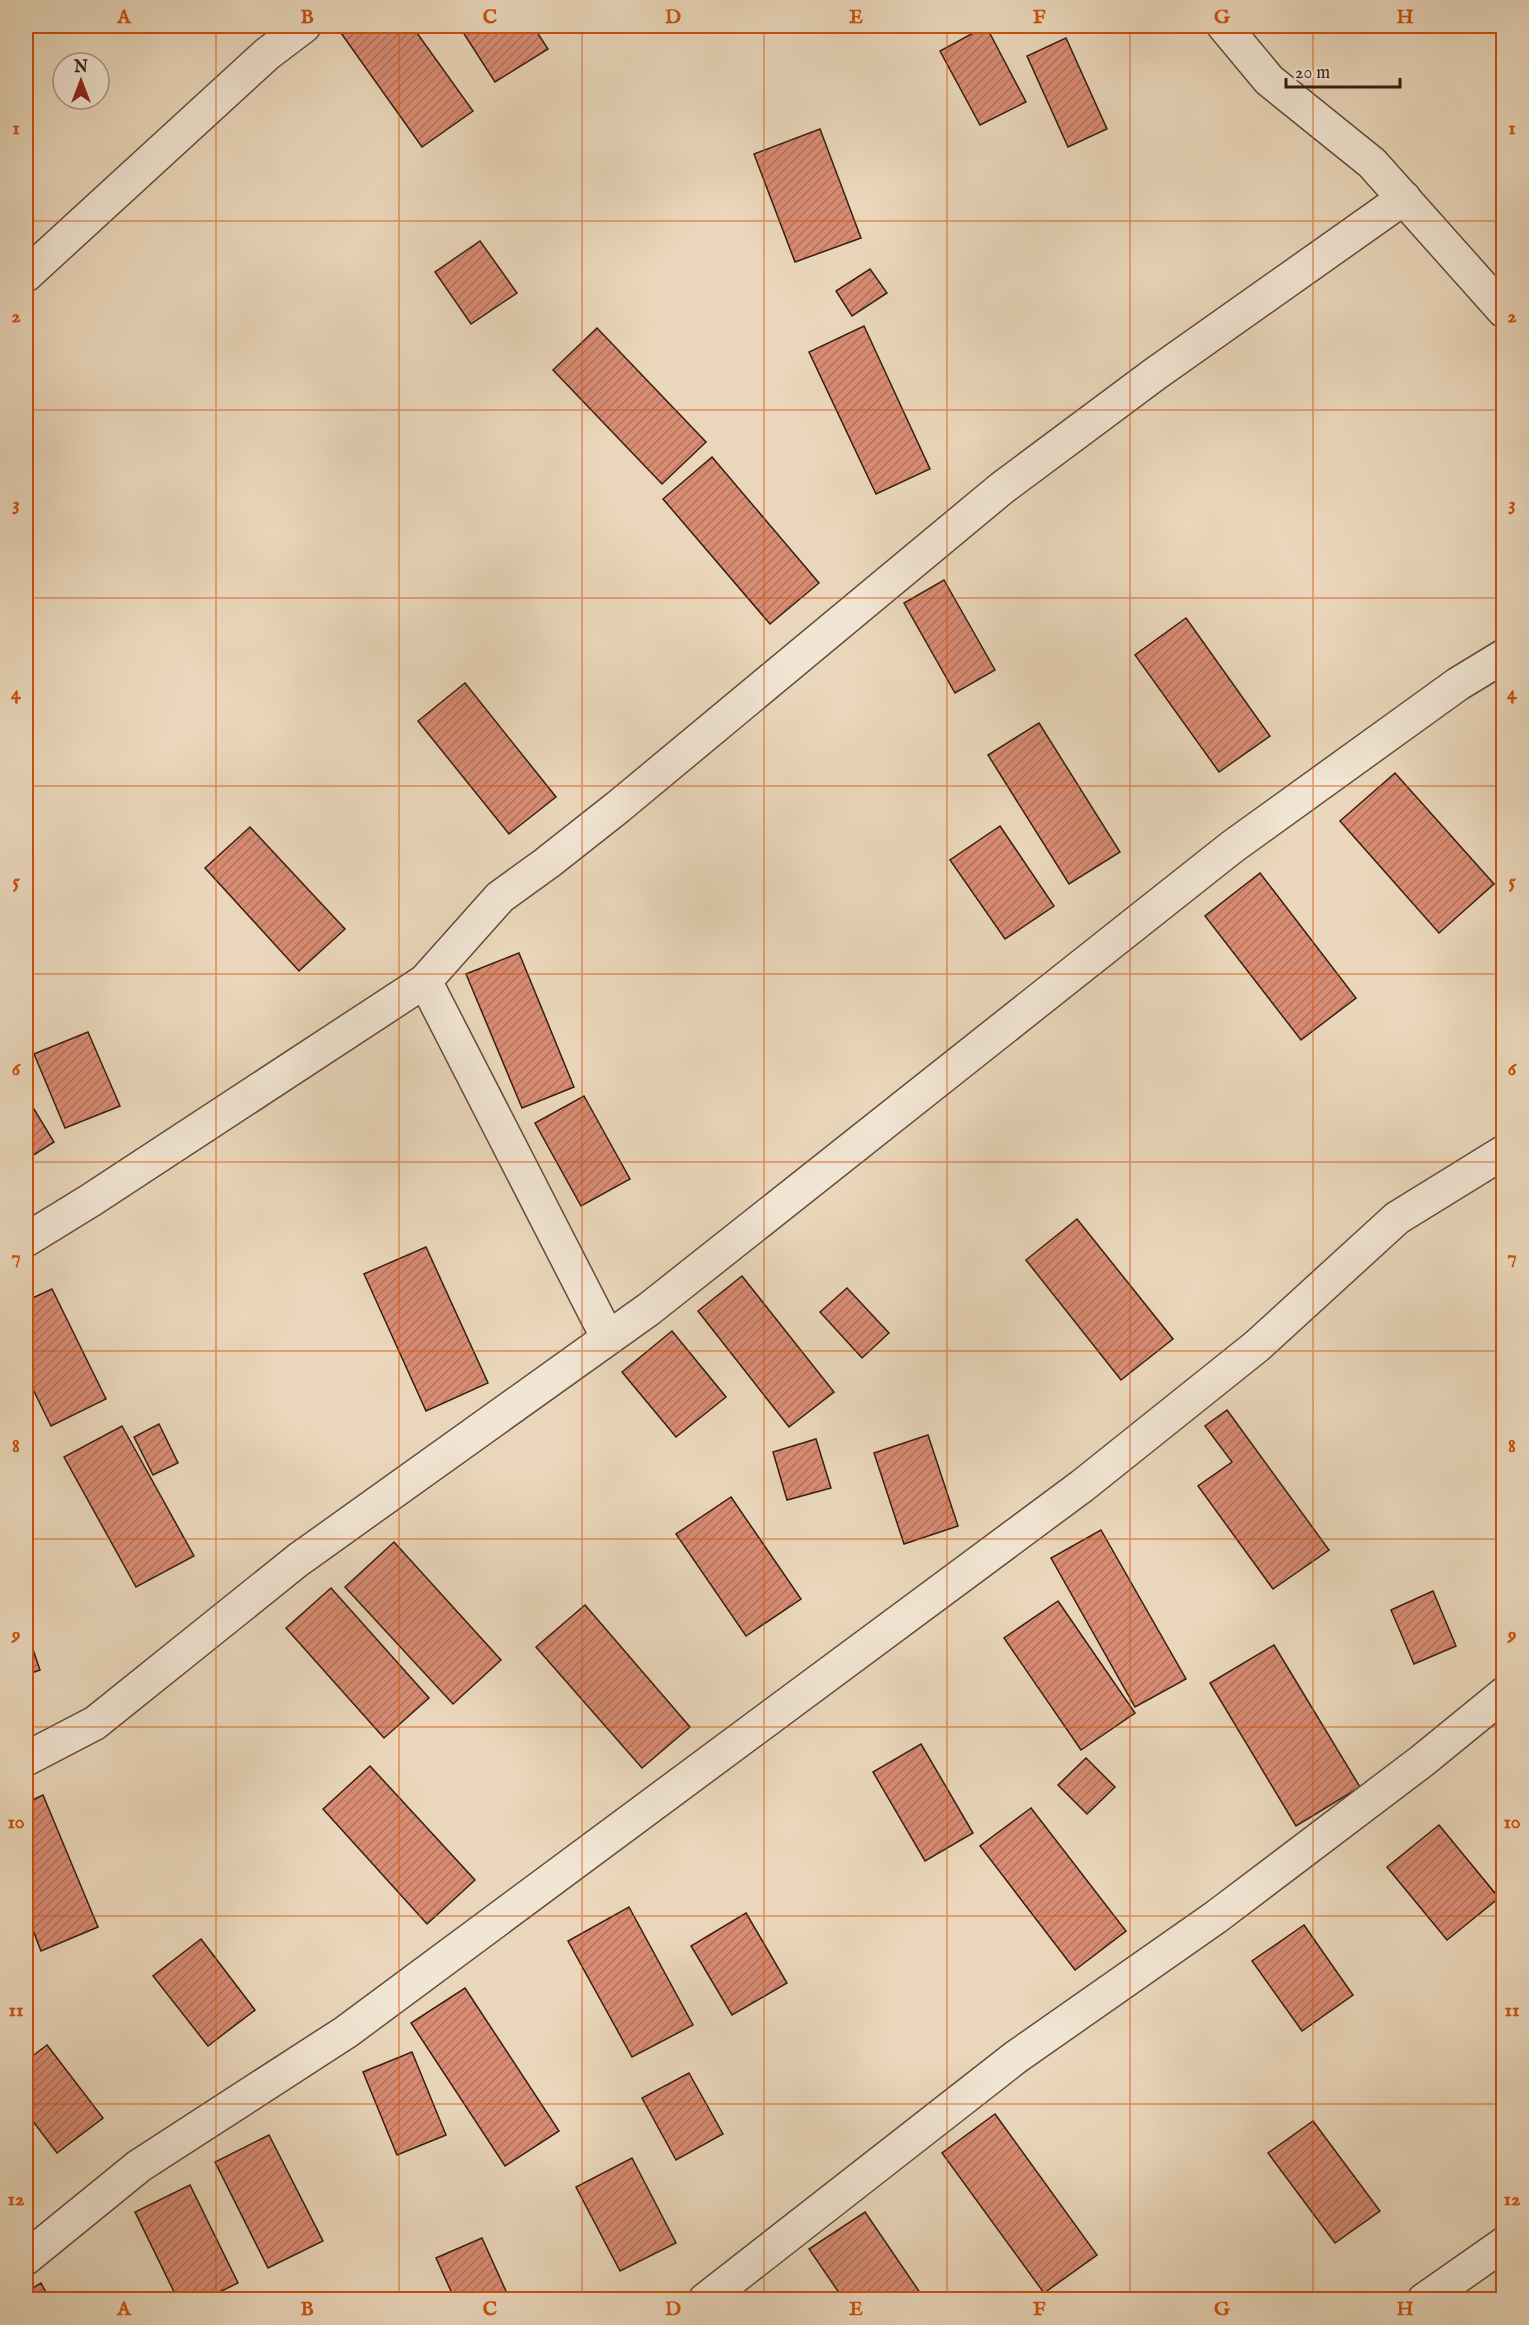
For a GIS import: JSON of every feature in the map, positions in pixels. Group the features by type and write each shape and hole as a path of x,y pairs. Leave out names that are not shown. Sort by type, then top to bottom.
{"street":[{"path":"26,275 267,54 304,26"},
{"path":"1224,26 1269,80 1372,163 1503,311"},
{"path":"26,1240 91,1200 425,981 500,897 548,863 618,807 901,570 950,534 1002,489 1155,374 1404,198"},
{"path":"26,1759 94,1723 298,1560 658,1302 1232,847 1458,684 1503,656"},
{"path":"425,981 608,1338"},
{"path":"26,2258 138,2166 346,2032 1082,1486 1257,1346 1397,1218 1503,1152"},
{"path":"705,2300 1016,2057 1216,1917 1422,1761 1503,1694"},
{"path":"1424,2300 1503,2244"}],"building":[{"path":"336,26 412,26 473,111 422,147"},
{"path":"459,26 533,26 548,49 495,82"},
{"path":"986,26 1026,102 980,125 940,51"},
{"path":"1066,38 1107,129 1068,147 1027,56"},
{"path":"820,129 861,238 795,262 754,154"},
{"path":"480,241 517,293 471,324 435,272"},
{"path":"870,269 887,293 852,316 836,291"},
{"path":"864,326 930,469 876,494 809,352"},
{"path":"597,328 706,442 662,484 553,370"},
{"path":"712,457 819,583 770,624 663,499"},
{"path":"944,580 995,670 955,693 904,603"},
{"path":"1186,618 1270,736 1219,772 1135,655"},
{"path":"465,683 556,797 509,834 418,721"},
{"path":"1039,723 1120,852 1069,884 988,755"},
{"path":"1395,773 1494,884 1439,933 1340,821"},
{"path":"1000,826 1054,906 1005,939 950,860"},
{"path":"250,827 345,929 299,971 205,868"},
{"path":"1260,873 1356,998 1301,1040 1205,916"},
{"path":"519,953 574,1087 522,1108 466,974"},
{"path":"88,1032 120,1106 65,1128 34,1054"},
{"path":"26,1096 54,1142 26,1160"},
{"path":"584,1096 630,1179 581,1206 535,1123"},
{"path":"1077,1219 1173,1339 1121,1380 1026,1260"},
{"path":"426,1247 488,1383 426,1411 364,1274"},
{"path":"742,1276 834,1392 789,1427 698,1311"},
{"path":"847,1288 889,1333 862,1358 820,1312"},
{"path":"52,1289 106,1399 51,1426 26,1375 26,1301"},
{"path":"672,1331 726,1397 676,1437 622,1372"},
{"path":"1227,1410 1329,1550 1273,1589 1198,1486 1232,1462 1205,1426"},
{"path":"159,1424 178,1463 153,1475 134,1437"},
{"path":"122,1426 194,1556 136,1587 64,1457"},
{"path":"928,1435 958,1526 904,1544 874,1453"},
{"path":"816,1439 831,1488 787,1500 773,1452"},
{"path":"731,1497 801,1599 746,1636 676,1534"},
{"path":"1101,1530 1186,1679 1135,1707 1051,1558"},
{"path":"394,1542 501,1660 453,1704 345,1587"},
{"path":"331,1588 429,1698 384,1738 286,1628"},
{"path":"1433,1591 1456,1646 1414,1664 1391,1610"},
{"path":"1058,1601 1135,1713 1081,1750 1004,1638"},
{"path":"585,1605 690,1727 642,1768 536,1647"},
{"path":"26,1629 40,1670 26,1675"},
{"path":"1274,1645 1360,1787 1296,1826 1210,1683"},
{"path":"921,1744 973,1833 925,1861 873,1772"},
{"path":"1086,1758 1115,1787 1087,1814 1058,1785"},
{"path":"370,1766 475,1880 427,1924 323,1809"},
{"path":"43,1795 98,1927 41,1951 26,1912 26,1803"},
{"path":"1031,1808 1126,1931 1075,1970 980,1846"},
{"path":"1439,1825 1499,1898 1447,1940 1387,1867"},
{"path":"629,1907 693,2025 632,2057 568,1941"},
{"path":"746,1913 787,1983 732,2015 691,1946"},
{"path":"1304,1925 1353,1995 1302,2031 1252,1961"},
{"path":"201,1939 255,2010 208,2046 153,1976"},
{"path":"465,1988 559,2131 505,2166 411,2023"},
{"path":"47,2045 103,2118 57,2153 26,2112 26,2061"},
{"path":"412,2052 446,2135 397,2155 363,2072"},
{"path":"689,2073 723,2134 676,2160 642,2098"},
{"path":"995,2114 1097,2255 1044,2293 942,2153"},
{"path":"1313,2121 1380,2211 1335,2243 1268,2153"},
{"path":"269,2135 323,2241 268,2268 215,2162"},
{"path":"632,2158 676,2243 620,2271 576,2187"},
{"path":"190,2185 238,2283 203,2300 178,2300 135,2212"},
{"path":"865,2212 925,2300 844,2300 809,2249"},
{"path":"482,2238 510,2300 455,2300 436,2258"},
{"path":"41,2283 50,2300 26,2300 26,2292"}]}
